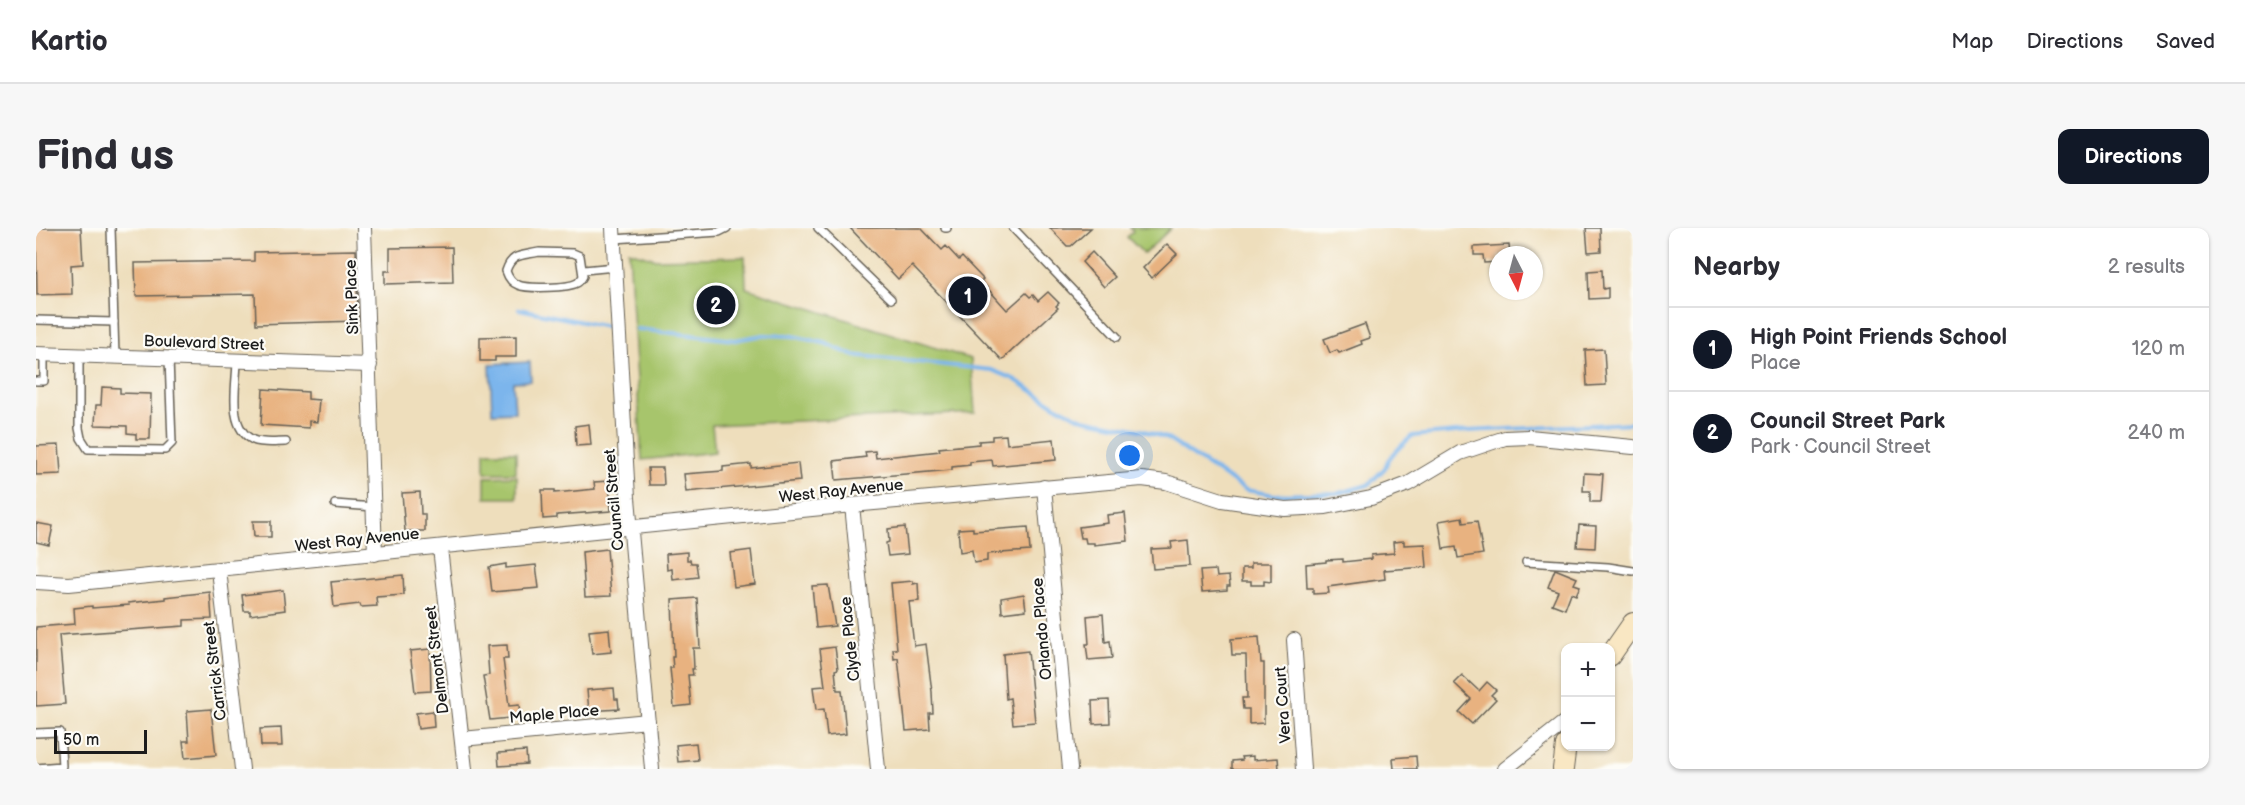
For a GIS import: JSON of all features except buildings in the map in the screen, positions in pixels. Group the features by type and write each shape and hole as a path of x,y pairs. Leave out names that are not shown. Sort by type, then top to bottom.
{"street":[{"name":"Sink Place","path":"364,228 370,365"},
{"name":"Council Street","path":"614,233 624,447 652,769"},
{"name":"Boulevard Street","path":"40,354 370,365"},
{"path":"370,365 375,554"},
{"name":"West Ray Avenue","path":"36,582 69,585 852,505 1142,479 1166,482 1222,500 1285,508 1326,507 1371,498 1408,484 1460,453 1505,438 1529,437 1633,447"},
{"name":"Orlando Place","path":"1044,487 1070,769"},
{"name":"Clyde Place","path":"852,505 878,769"},
{"name":"Delmont Street","path":"440,548 465,769"},
{"name":"Carrick Street","path":"219,570 242,769"},
{"path":"1615,650 1633,623"},
{"name":"Vera Court","path":"1294,640 1303,769"},
{"name":"Maple Place","path":"462,738 648,721"},
{"path":"1505,769 1561,725"},
{"path":"1563,769 1565,751"}],"lane":[{"path":"111,228 115,356"},
{"path":"614,233 719,232 727,228"},
{"path":"819,228 891,299"},
{"path":"1014,228 1117,337"},
{"path":"539,252 573,252 580,256 584,270 583,276 577,283 531,287 518,285 511,281 506,271 514,257 539,252"},
{"path":"584,270 615,267"},
{"path":"36,320 114,322"},
{"path":"36,381 44,381 40,354"},
{"path":"79,354 79,428 81,438 88,449 165,450 169,448 171,442 169,357"},
{"path":"237,360 236,412 239,426 252,439 262,442 286,442"},
{"path":"335,504 374,507"},
{"path":"1526,562 1608,567 1633,571"},
{"path":"36,733 60,732 62,766 36,768"}],"green space":[{"path":"1130,228 1171,228 1144,254 1127,237 1133,232"},
{"path":"629,251 656,259 745,257 746,288 971,359 975,413 712,425 715,452 642,460"},
{"path":"485,452 516,452 516,473 485,473"},
{"path":"517,476 517,498 485,498 485,477"}],"water":[{"path":"530,362 531,381 513,382 515,412 492,413 490,364"}],"waterway":[{"path":"519,309 607,327"},
{"path":"637,329 735,340 763,335 793,336 824,343 852,355 992,370 1014,379 1056,406 1083,419 1141,430 1166,438 1246,490 1275,495 1339,493 1368,485 1385,468 1388,460 1412,436 1633,423"}],"place":[{"name":"High Point Friends School","path":"968,296"},
{"name":"Council Street Park","path":"716,305"}]}
